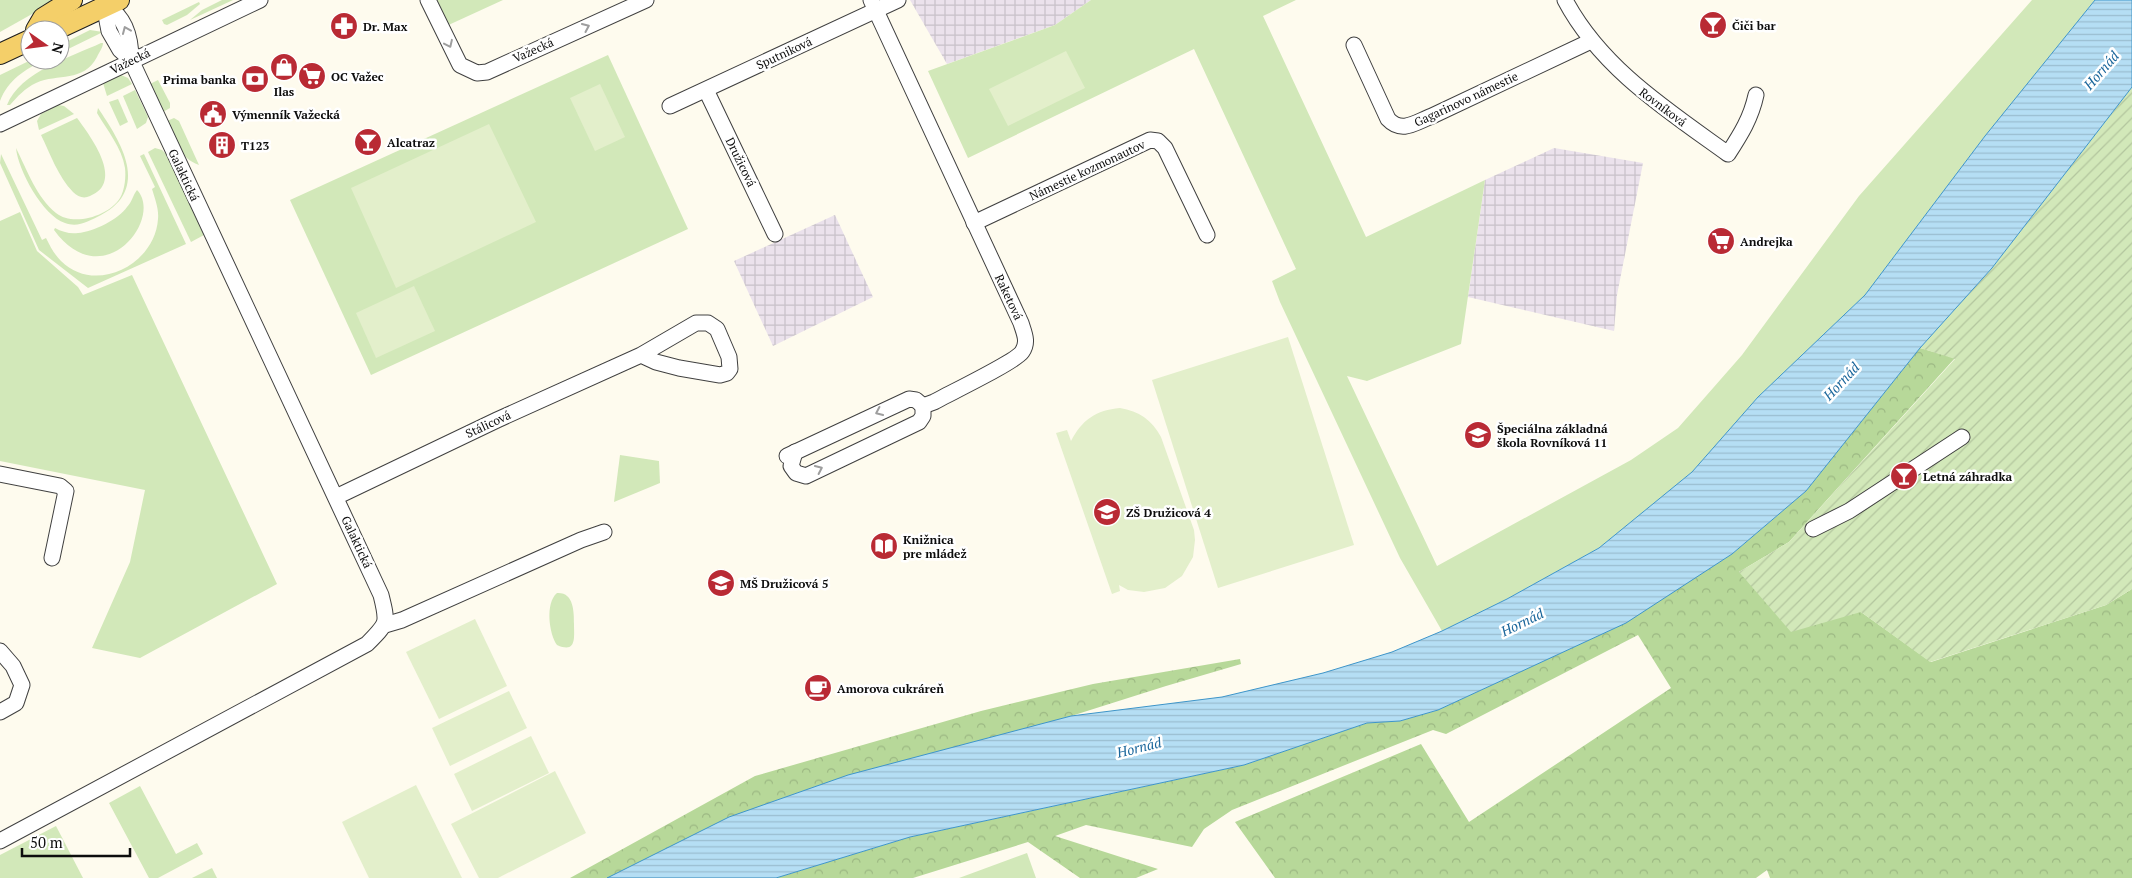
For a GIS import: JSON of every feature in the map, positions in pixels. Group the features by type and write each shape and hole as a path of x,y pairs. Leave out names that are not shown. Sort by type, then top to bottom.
{"main road":[{"path":"42,20 72,0"},
{"path":"70,22 109,2"},
{"path":"0,54 20,45"}],"street":[{"name":"Važecká","path":"0,124 260,0"},
{"name":"Važecká","path":"428,0 460,65 477,73 487,72 646,0"},
{"name":"Sputniková","path":"670,106 706,90 873,5 898,0"},
{"name":"Rovníková","path":"1565,0 1591,41 1636,86 1728,154 1752,114 1756,95"},
{"name":"Galaktická","path":"109,2 119,16 127,33 130,41 131,60 381,595 386,618 385,625"},
{"name":"Raketová","path":"873,5 1021,323 1026,340 1022,353 1010,361 934,402 923,406"},
{"name":"Gagarinovo námestie","path":"1354,45 1388,119 1394,126 1401,127 1432,116 1591,41"},
{"name":"Družicová","path":"706,90 775,234"},
{"name":"Námestie kozmonautov","path":"974,223 1150,140 1158,141 1165,148 1207,235"},
{"name":"Stálicová","path":"336,496 641,354 696,323 708,323 717,329 729,357 730,369 727,373 720,375 672,366 641,354"},
{"path":"909,399 916,400 923,406 923,416 919,422 806,476 796,473 791,466 789,455 909,399"},
{"path":"1813,529 1849,511 1962,438"},
{"path":"0,474 60,486 66,491 52,558"},
{"path":"0,841 367,644 385,625 402,620 581,540 604,532"},
{"path":"0,651 13,666 22,685 16,703 0,712"}],"shaded area":[{"path":"910,0 1091,0 1055,25 947,64"},
{"path":"1554,148 1643,163 1617,295 1614,331 1468,297 1485,180"},
{"path":"835,215 873,297 773,346 734,261"}],"green space":[{"path":"0,0 57,0 20,20 0,32"},
{"path":"222,0 233,0 190,20 202,10"},
{"path":"432,0 503,0 442,28"},
{"path":"1091,0 1296,0 1263,16 1366,237 1485,180 1461,344 1367,381 1347,376 1437,566 1631,460 1678,428 1742,355 1859,196 2032,0 2095,0 1985,136 1865,295 1758,397 1692,472 1599,548 1507,599 1442,631 1400,558 1280,302 1272,281 1296,269 1194,49 968,158 928,71 1055,25"},
{"path":"199,2 200,4 187,15 167,25 164,24 162,20"},
{"path":"90,30 103,32 70,48 70,40"},
{"path":"103,43 97,57 85,71 36,83 25,90 10,105 7,105 23,83 43,70 70,70 70,57"},
{"path":"1066,51 1085,88 1008,126 989,89"},
{"path":"608,55 688,229 371,375 290,200"},
{"path":"20,65 20,70 27,70 12,81 0,101 0,75"},
{"path":"121,75 128,78 132,84 107,96 103,83"},
{"path":"158,80 170,103 170,108 163,112 150,84"},
{"path":"600,84 625,137 595,151 570,98"},
{"path":"2132,87 2132,589 2106,605 1930,662 1861,612 1791,632 1739,572 1789,542 1955,359 1920,348 1992,268"},
{"path":"135,90 148,117 146,123 137,129 123,96"},
{"path":"118,99 128,122 120,126 109,102"},
{"path":"58,105 64,106 74,114 39,130 37,121 41,114"},
{"path":"98,108 115,135 127,164 128,179 125,192 116,204 109,209 122,195 125,175 121,153 97,113"},
{"path":"77,118 96,147 105,170 105,181 100,189 86,197 77,195 68,186 41,135"},
{"path":"174,118 179,121 199,165 187,158 178,147 167,121"},
{"path":"489,124 536,222 396,288 351,188"},
{"path":"16,148 38,192 49,207 63,217 90,218 108,210 83,223 74,225 57,219 40,202 33,191 21,168"},
{"path":"155,148 162,150 166,154 204,235 191,242 148,152"},
{"path":"1,154 42,240 46,238 52,250 61,261 75,271 90,275 106,275 121,270 135,261 146,250 154,235 158,215 152,189 155,187 140,156 144,154 186,244 88,288 39,250 0,163"},
{"path":"137,190 143,203 142,217 136,233 124,246 109,254 91,256 73,249 54,230 55,228 60,231 78,233 105,224 123,212"},
{"path":"20,212 37,251 78,287 83,295 132,275 277,584 140,658 92,648 130,562 145,490 0,461 0,221"},
{"path":"414,286 435,331 376,358 356,313"},
{"path":"1288,337 1354,545 1218,588 1152,380"},
{"path":"1920,348 1955,358 1789,542 1739,572 1861,612 1931,662 2106,605 2132,589 2132,878 1770,878 1767,870 1756,878 1275,878 1235,822 1421,744 1469,822 1671,688 1638,635 1446,734 1433,730 1232,810 1204,829 1192,847 1086,825 1055,836 1158,869 1136,878 1080,878 1028,842 913,878 776,878 910,837 1244,765 1367,723 1400,721 1438,710 1625,623 1732,554 1806,491"},
{"path":"1120,408 1133,411 1144,417 1161,437 1194,530 1195,540 1193,557 1182,576 1165,588 1144,592 1128,590 1119,585 1120,591 1112,594 1056,433 1067,430 1071,441 1080,427 1091,417 1104,411"},
{"path":"620,455 659,461 660,483 614,502"},
{"path":"557,593 567,596 572,604 574,639 571,646 568,647 557,645 550,626 551,604"},
{"path":"475,619 507,686 439,719 406,652"},
{"path":"1240,659 1241,664 875,778 632,878 570,878 755,776 981,711 1093,684"},
{"path":"509,691 527,728 450,766 432,728"},
{"path":"531,736 549,773 472,811 454,774"},
{"path":"555,771 586,833 498,878 479,878 451,824"},
{"path":"416,785 462,878 369,878 342,822"},
{"path":"140,786 176,854 197,843 203,854 158,878 149,878 109,803"},
{"path":"56,826 83,878 0,878 0,855"},
{"path":"1027,853 1036,878 959,878"},
{"path":"212,868 217,878 192,878"}],"water":[{"name":"Hornád","path":"2095,0 2132,0 2132,87 1992,268 1920,348 1806,491 1732,554 1626,623 1438,710 1400,721 1367,723 1244,765 910,837 776,878 607,878 729,817 848,775 1071,716 1222,697 1323,673 1392,652 1442,631 1507,599 1599,548 1692,472 1758,397 1865,295 1985,136"}],"place":[{"name":"Čiči bar","path":"1713,25"},
{"name":"Dr. Max","path":"344,26"},
{"name":"Ilas","path":"284,67"},
{"name":"OC Važec","path":"312,76"},
{"name":"Prima banka","path":"255,79"},
{"name":"Výmenník Važecká","path":"213,114"},
{"name":"Alcatraz","path":"368,142"},
{"name":"T123","path":"222,145"},
{"name":"Andrejka","path":"1721,241"},
{"name":"Špeciálna základná škola Rovníková 11","path":"1478,435"},
{"name":"Letná záhradka","path":"1904,476"},
{"name":"ZŠ Družicová 4","path":"1107,512"},
{"name":"Knižnica pre mládež","path":"884,546"},
{"name":"MŠ Družicová 5","path":"721,583"},
{"name":"Amorova cukráreň","path":"818,688"}]}
